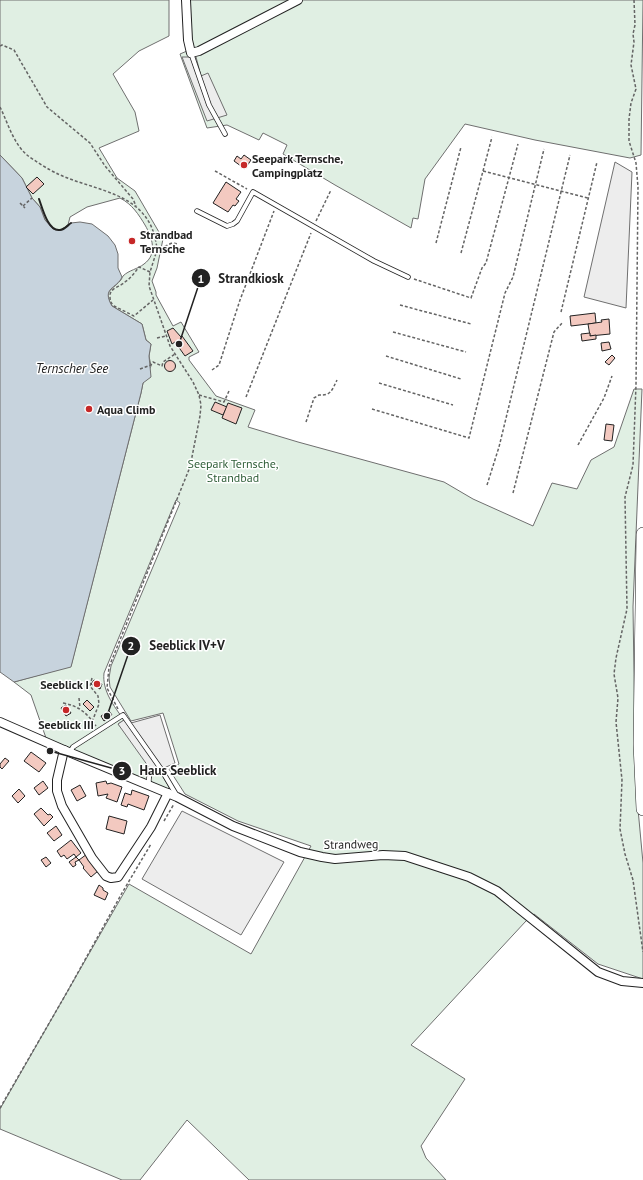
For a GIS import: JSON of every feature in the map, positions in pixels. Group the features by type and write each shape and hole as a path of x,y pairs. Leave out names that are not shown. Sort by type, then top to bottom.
{"main road":[{"path":"643,534 640,744 643,809"}],"street":[{"path":"186,0 188,40 191,54 298,0"},
{"name":"Strandweg","path":"0,722 177,797 233,826 300,852 322,858 335,859 383,855 405,856 469,877 497,891 598,972 622,980 643,983"},
{"path":"67,751 57,780 57,791 62,806 92,858 106,876 118,878 151,827 168,793"}],"lane":[{"path":"191,54 209,105 224,134"},
{"path":"197,211 227,226 233,224 237,221 253,192 374,261 408,277"},
{"path":"67,751 123,716 161,769 177,797"},
{"path":"148,785 150,773 155,769 161,769"}],"path":[{"path":"634,0 635,25 631,65 636,89 631,102 629,141 636,163 638,187 636,385 633,465 625,497 627,609 614,674 618,698 616,722 622,780 620,829 625,854 633,880 643,952"},
{"path":"0,46 2,45 14,50 46,107 90,143 105,166 133,199 136,206"},
{"path":"0,107 16,144 27,155 57,174 113,193 136,206 144,214 156,238 157,250 150,272 149,286 153,300 174,354 193,382 199,395 201,405 200,416 190,467 109,667 107,688 117,708 123,716"},
{"path":"461,253 492,137"},
{"path":"408,277 471,298 482,268 486,263 518,144"},
{"path":"436,243 461,147"},
{"path":"372,409 469,438 505,293 512,277 544,148"},
{"path":"487,485 500,440 570,155"},
{"path":"561,312 597,162"},
{"path":"216,170 253,192"},
{"path":"483,171 588,198"},
{"path":"246,397 314,226 331,190"},
{"path":"22,206 32,198"},
{"path":"20,203 25,208"},
{"path":"212,370 219,366 240,300 276,205"},
{"path":"157,250 172,243 178,244"},
{"path":"150,272 139,267 124,283 112,289 110,299 114,306 134,316 153,300"},
{"path":"400,305 471,324"},
{"path":"513,493 554,332 562,323"},
{"path":"393,332 466,352"},
{"path":"157,338 166,336"},
{"path":"140,368 151,365 153,362 162,366 163,362 174,354"},
{"path":"386,356 461,379"},
{"path":"578,445 604,398 612,376"},
{"path":"306,422 314,398 331,392 337,380"},
{"path":"379,383 453,405"},
{"path":"199,395 224,402 229,391"},
{"path":"92,678 90,686 98,696 99,704 92,722"},
{"path":"80,698 80,708"},
{"path":"63,703 80,708 99,731"},
{"path":"164,821 177,797"},
{"path":"0,1108 153,841"}],"green space":[{"name":"Seepark Ternsche, Strandbad","path":"0,0 169,0 169,36 139,51 113,74 135,112 139,131 99,148 117,178 135,191 163,239 157,268 152,281 156,295 173,326 181,322 199,352 189,357 189,360 216,396 255,410 248,427 444,482 473,499 533,526 552,483 577,489 591,460 614,447 634,389 642,389 633,607 635,744 638,809 643,863 643,979 598,964 534,914 526,921 411,1045 465,1079 421,1146 426,1158 446,1180 249,1180 187,1120 140,1180 122,1180 0,1129 0,1109 129,884 251,954 311,846 238,821 185,794 169,769 179,764 163,713 131,721 110,687 109,678 111,666 180,503 176,500 104,673 107,692 124,720 118,724 159,770 169,789 166,790 46,738 31,695 14,682 71,666 143,383 151,366 149,356 151,344 146,340 142,324 112,306 109,301 108,294 125,274 142,266 148,260 151,255 152,245 150,235 140,217 132,207 120,198 87,207 70,217 68,225 61,230 54,229 45,220 40,207 32,198 22,178 0,155"},
{"path":"183,0 643,0 641,155 630,158 535,140 465,124 425,179 418,219 413,218 411,228 283,154 287,145 263,133 259,140 227,125 207,128 180,54 187,51"}],"shaded area":[{"path":"182,57 196,57 201,76 208,73 227,115 207,121"},
{"path":"615,162 632,172 626,308 584,297"},
{"path":"160,715 175,763 153,773 118,724 127,718 131,723"},
{"path":"182,811 284,862 241,935 142,879"}],"water":[{"name":"Ternscher See","path":"0,155 22,178 32,198 40,207 45,220 53,229 61,230 71,223 80,222 92,224 108,236 115,245 118,254 118,268 122,277 109,292 109,300 112,306 142,324 146,340 151,344 149,356 151,377 143,383 71,667 14,682 0,672"}],"building":[{"name":"Seepark Ternsche, Campingplatz","path":"244,155 251,160 245,169 234,161 237,156 241,159"},
{"path":"37,177 44,184 33,194 26,187"},
{"path":"226,182 241,192 236,199 239,201 235,206 233,205 228,212 213,203"},
{"path":"595,313 596,323 571,326 570,316"},
{"path":"609,319 610,334 590,336 588,324 602,322 601,320"},
{"path":"173,328 181,337 182,336 193,351 185,356 175,342 172,344 167,331"},
{"path":"590,333 590,336 596,335 596,339 582,341 581,334"},
{"path":"609,342 611,349 602,351 601,343"},
{"path":"612,355 615,358 609,365 605,362"},
{"path":"170,360 174,362 176,366 174,370 170,372 166,370 164,366 166,362"},
{"path":"215,402 227,407 223,415 211,410"},
{"path":"228,403 242,408 236,424 222,418"},
{"path":"606,424 614,425 612,441 604,440"},
{"name":"Seeblick I","path":"94,680 102,684 100,689 91,684"},
{"path":"87,700 94,707 90,711 83,704"},
{"name":"Seeblick III","path":"66,705 71,713 66,716 61,708"},
{"path":"109,711 112,715 104,721 101,716"},
{"path":"31,752 46,763 39,772 24,761"},
{"path":"5,758 9,761 2,769 0,764"},
{"path":"43,781 48,788 39,795 34,788"},
{"path":"106,781 107,784 111,783 122,787 117,802 106,798 108,794 98,796 96,783"},
{"path":"80,785 86,796 77,801 71,790"},
{"path":"19,789 25,796 18,803 12,796"},
{"path":"132,790 149,796 144,810 128,804 127,807 121,805 125,793 131,795"},
{"path":"41,808 48,815 50,814 53,817 44,826 34,814"},
{"path":"109,816 127,821 124,834 106,829"},
{"path":"56,826 62,835 54,841 47,833"},
{"path":"71,840 81,853 76,857 74,854 67,859 64,855 61,857 57,851"},
{"path":"87,854 98,871 91,877 83,868 84,867 79,860"},
{"path":"46,857 51,863 46,867 41,860"},
{"path":"76,857 79,860 75,862 76,865 73,867 69,862"},
{"path":"99,885 108,893 105,900 94,895"}],"wall":[{"path":"39,199 46,218 52,227 56,230 61,230 71,223"}],"place":[{"name":"Seepark Ternsche, Campingplatz","path":"244,165"},
{"name":"Strandbad Ternsche","path":"132,241"},
{"name":"Strandkiosk","path":"179,344"},
{"name":"Aqua Climb","path":"89,409"},
{"name":"Seeblick I","path":"97,684"},
{"name":"Seeblick III","path":"66,710"},
{"name":"Seeblick IV+V","path":"107,716"},
{"name":"Haus Seeblick","path":"50,751"}]}
